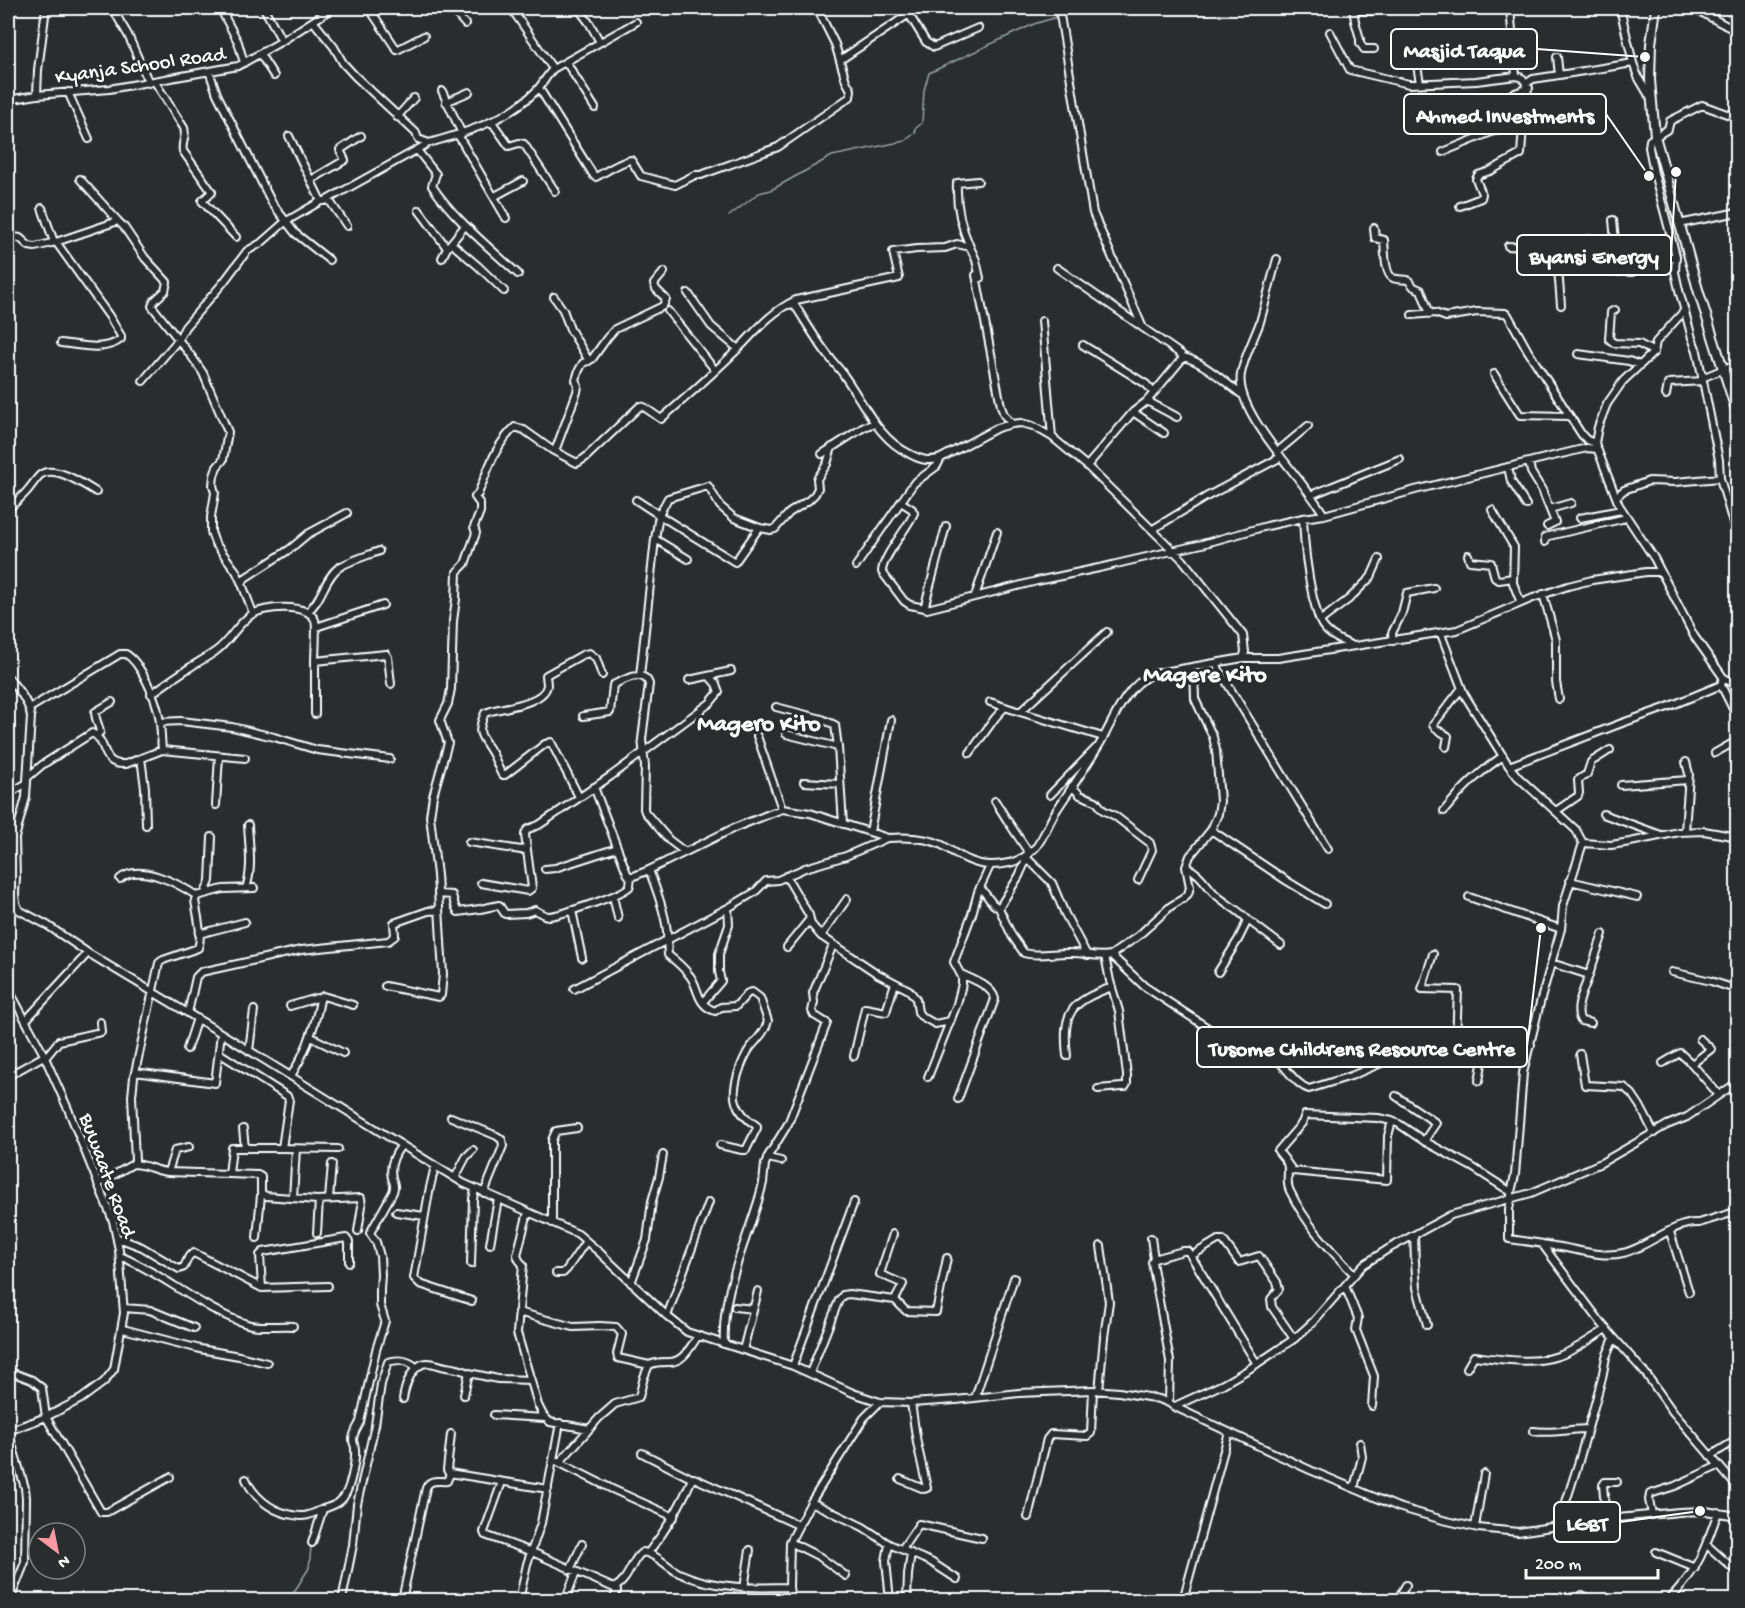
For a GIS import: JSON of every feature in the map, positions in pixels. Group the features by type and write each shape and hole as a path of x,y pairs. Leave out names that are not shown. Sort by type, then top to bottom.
{"main road":[{"path":"1656,8 1650,54 1655,136 1678,224 1737,416"}],"street":[{"path":"37,95 45,8"},
{"path":"114,8 152,82 184,128 186,135 183,151 212,192 202,201 236,237"},
{"path":"220,8 238,42 244,63"},
{"path":"264,8 282,41"},
{"path":"319,8 322,15"},
{"name":"Kyanja School Road","path":"8,100 37,95 110,89 228,68 261,54 333,8"},
{"path":"369,8 397,50 424,36"},
{"path":"451,8 465,24"},
{"path":"511,8 553,69"},
{"path":"578,8 600,42"},
{"path":"1374,50 1366,50 1360,44 1353,8 1370,11 1386,8"},
{"path":"1510,8 1516,76"},
{"path":"1620,8 1633,63 1651,99"},
{"path":"1684,8 1703,10 1737,32"},
{"path":"1059,9 1093,213 1143,328"},
{"path":"539,88 595,177 626,160 631,160 641,176 675,185 695,175 701,175 778,147 850,97 851,90 835,44 818,10"},
{"path":"840,60 907,11 926,42 934,48 978,28"},
{"path":"313,21 347,68 365,87 416,133 418,139 429,143"},
{"path":"143,381 247,251 261,243 285,222 321,201 329,200 429,143 492,122 521,104 539,88 553,69 636,22"},
{"path":"1330,32 1349,70 1407,84 1476,81 1521,76 1528,85 1527,93 1532,114 1523,126 1521,154 1478,175 1476,179 1482,194 1481,198 1460,206"},
{"path":"1412,37 1420,83"},
{"path":"261,54 274,76"},
{"path":"1557,57 1559,75"},
{"path":"566,62 595,108"},
{"path":"1449,122 1477,111 1488,103 1528,85 1533,79 1633,63"},
{"path":"209,71 217,94 267,193 285,222 295,234 329,260"},
{"path":"442,91 460,134 506,218"},
{"path":"68,92 89,139"},
{"path":"446,102 469,92"},
{"path":"397,117 414,98"},
{"path":"1737,118 1706,105 1699,106 1670,121 1668,129 1650,140 1649,147 1676,256 1675,272 1684,311 1697,351 1719,460 1720,478 1737,541"},
{"path":"492,122 509,146 524,144 555,191"},
{"path":"1443,152 1494,131 1523,126"},
{"path":"289,136 321,201"},
{"path":"311,180 345,160 340,150 361,136"},
{"path":"417,150 436,174 433,187 465,226 518,274"},
{"path":"80,180 118,220 145,258 166,282 165,291 152,306 203,373 228,432 223,460 214,476 215,493 211,532 215,543 236,571 253,613"},
{"path":"495,196 523,181"},
{"path":"978,182 957,183 965,237 976,260 980,278"},
{"path":"329,200 347,226"},
{"path":"42,208 55,242 121,336 117,342 93,346 61,343"},
{"path":"419,210 449,246 478,266 504,291"},
{"path":"1678,224 1737,212"},
{"path":"8,236 20,238 35,247 118,220"},
{"path":"1612,220 1618,272"},
{"path":"442,258 465,226"},
{"path":"1374,228 1375,238 1384,240 1386,266 1390,276 1408,280 1414,287 1421,290 1430,314"},
{"path":"1508,246 1541,244 1552,247 1592,240 1614,241"},
{"path":"385,986 439,998 441,995 443,974 430,816 433,796 448,743 440,720 448,704 451,689 457,572 465,564 476,533 474,527 480,512 480,504 475,497 506,435 515,427 524,430 577,463 640,406 644,406 661,419 785,305 899,278 893,252 945,248 957,244 970,246"},
{"path":"970,246 1001,406 1004,415 1012,424"},
{"path":"1552,247 1559,272 1561,305"},
{"path":"1559,272 1598,270 1636,272 1662,259 1676,256"},
{"path":"1277,259 1260,322 1241,374 1241,394 1249,411 1279,455 1324,515"},
{"path":"1057,268 1182,357 1204,367 1241,394"},
{"path":"555,451 577,392 576,380 579,370 584,363 592,359 615,329 663,306 666,299 654,284 664,272"},
{"path":"688,293 711,326 737,348"},
{"path":"554,297 589,361"},
{"path":"795,302 875,423 898,449 926,461 941,458 997,428 1012,424 1033,426 1052,437 1088,466 1183,560 1243,634 1245,652 1243,658"},
{"path":"1615,310 1611,312 1609,339 1614,343 1639,344 1654,352"},
{"path":"668,311 715,370"},
{"path":"1684,311 1656,342 1654,352 1617,388 1607,404 1598,427 1596,446 1626,518 1661,572 1694,636 1723,677 1737,687"},
{"path":"1412,315 1435,314 1446,317 1477,312 1507,314 1569,416 1584,437 1596,446"},
{"path":"1042,321 1052,437"},
{"path":"1083,345 1146,384 1153,392"},
{"path":"1578,354 1629,361 1640,365"},
{"path":"1088,466 1133,412 1147,401 1182,357"},
{"path":"1666,395 1670,383 1702,380 1737,363"},
{"path":"1494,374 1520,415 1569,416"},
{"path":"1147,401 1177,417"},
{"path":"1133,412 1164,433"},
{"path":"822,454 864,427 875,423"},
{"path":"1153,529 1279,455 1308,426"},
{"path":"901,502 914,510 914,515 882,570 904,601 910,606 927,609 1303,518 1324,515 1415,490 1596,446"},
{"path":"640,676 654,539 659,515 668,498 708,486 720,506 730,515 765,530 775,528 789,513 815,494 818,488 817,479 827,464 832,447"},
{"path":"856,566 914,483 937,466 941,458"},
{"path":"1311,495 1400,459"},
{"path":"1529,462 1531,472 1542,490 1555,522 1547,526"},
{"path":"1508,467 1511,481 1526,506"},
{"path":"8,509 42,474 51,471 84,484 96,492"},
{"path":"1616,497 1624,490 1649,481 1676,482 1720,478"},
{"path":"636,500 735,562 759,528"},
{"path":"1550,509 1571,503"},
{"path":"1492,510 1514,547 1513,585 1521,603"},
{"path":"1580,518 1622,510"},
{"path":"242,584 245,578 290,549 308,534 347,513"},
{"path":"1303,518 1308,572 1320,621 1325,630 1354,647"},
{"path":"1545,542 1545,537 1626,518"},
{"path":"925,608 946,526"},
{"path":"975,596 997,532"},
{"path":"654,539 688,559"},
{"path":"307,612 339,567 379,551"},
{"path":"1468,555 1470,561 1491,563 1495,578 1499,580 1513,578"},
{"path":"1320,621 1349,599 1371,577 1379,559"},
{"path":"999,908 1019,876 1028,856 1039,843 1054,814 1099,746 1120,704 1139,681 1152,674 1243,658 1278,658 1441,634 1465,628 1543,594 1592,580 1661,572"},
{"path":"1393,641 1392,633 1402,613 1407,593 1434,588"},
{"path":"1543,594 1556,640 1556,682 1559,699"},
{"path":"316,627 382,605"},
{"path":"151,694 222,646 253,613 272,609 297,608 307,612 314,620 316,627 315,714"},
{"path":"1020,712 1107,632"},
{"path":"1441,634 1461,690 1509,766 1576,830 1583,843 1563,906 1561,929 1523,1073 1515,1175 1509,1209 1509,1239 1590,1252 1618,1254 1682,1226 1737,1211"},
{"path":"579,797 552,743 545,744 502,775 492,752 481,738 481,721 484,713 534,700 544,692 547,686 546,675 582,655 589,653 594,656 602,675"},
{"path":"30,708 123,654 130,656 138,666 159,716 162,750"},
{"path":"315,661 386,654 390,684"},
{"path":"1217,664 1256,733 1328,849"},
{"path":"980,887 999,908 1012,936 1024,953 1036,955 1071,953 1108,956 1128,944 1171,906 1184,898 1190,887 1186,867 1190,856 1211,830 1218,814 1220,801 1218,762 1213,737 1195,699 1194,668"},
{"path":"689,680 731,671"},
{"path":"482,883 528,891 531,889 526,831 539,825 594,788 715,698 718,688 709,676"},
{"path":"8,677 30,708 28,780 15,838 16,903 19,910 47,925 455,1178 572,1231 687,1332 793,1366 853,1393 880,1402 910,1403 1019,1393 1096,1391 1152,1398 1172,1405 1310,1470 1398,1507 1443,1520 1491,1530 1518,1532 1606,1519 1679,1512 1718,1512 1737,1516"},
{"path":"583,716 610,712 612,686 628,678 645,677 649,684 644,718 643,806 645,813 669,840 685,852"},
{"path":"1723,677 1721,685 1737,718"},
{"path":"1509,766 1721,685"},
{"path":"1446,747 1448,736 1433,725 1461,690"},
{"path":"112,702 95,712 99,729 97,735 107,757 112,761 126,764 162,750 245,758"},
{"path":"990,702 1103,737"},
{"path":"776,707 831,722 836,729 843,824"},
{"path":"970,753 1005,707"},
{"path":"870,832 891,720"},
{"path":"160,722 181,721 232,726 316,750 390,759"},
{"path":"8,794 28,780 42,765 89,734 97,735"},
{"path":"786,734 838,747"},
{"path":"757,736 783,808"},
{"path":"1715,753 1737,740"},
{"path":"1050,795 1090,752 1099,746"},
{"path":"1556,812 1578,796 1578,780 1587,774 1591,762 1610,750"},
{"path":"216,806 219,756"},
{"path":"1444,811 1466,784 1503,756"},
{"path":"141,758 146,825"},
{"path":"1684,831 1689,774 1686,762"},
{"path":"1621,785 1688,780"},
{"path":"804,782 840,784"},
{"path":"1072,786 1080,795 1096,801 1103,810 1115,816 1150,843 1152,850 1138,880"},
{"path":"594,788 625,869 631,876"},
{"path":"995,801 1028,856 1053,883 1065,914 1087,955"},
{"path":"631,876 649,870 734,828 783,808 810,813 888,838 934,842 973,863 990,866 1009,863 1028,856"},
{"path":"1603,814 1661,835"},
{"path":"246,888 250,860 248,825"},
{"path":"1211,830 1325,904"},
{"path":"1583,843 1630,842 1684,831 1704,831 1737,837"},
{"path":"205,893 210,881 212,837"},
{"path":"574,989 728,908 755,892 766,881 778,880 818,863 846,856 888,838"},
{"path":"469,842 526,849"},
{"path":"545,869 555,868 617,848"},
{"path":"928,1077 962,984 961,975 954,962 980,887 990,866"},
{"path":"1186,867 1197,873 1214,893 1281,945"},
{"path":"649,870 668,931 668,955 692,977 696,992 703,1002 715,1011 722,1007 736,1006 746,994 752,992 760,998 768,1022 763,1034 752,1046 742,1063 735,1093 736,1104 757,1126 756,1131 746,1150 720,1145"},
{"path":"120,879 132,873 154,875 177,883 197,896"},
{"path":"438,894 452,895 458,912 499,905 505,914 535,910 549,915 572,910 627,890 631,876"},
{"path":"786,876 816,932 878,974 909,990 917,1003 919,1014 946,1031"},
{"path":"1570,881 1637,897"},
{"path":"197,896 223,889 254,888"},
{"path":"98,1184 133,1164 136,1158 132,1096 152,991 160,962 196,950 200,943 195,900 197,896"},
{"path":"613,896 618,918"},
{"path":"1469,897 1561,929"},
{"path":"821,936 848,899"},
{"path":"703,1002 721,981 718,972 719,954 729,925 728,908"},
{"path":"188,1013 197,975 204,971 301,950 388,941 395,936 394,923 428,911 439,910"},
{"path":"572,910 582,958"},
{"path":"787,947 809,920"},
{"path":"1218,972 1248,920"},
{"path":"200,934 245,922"},
{"path":"1591,1023 1581,1021 1578,1015 1580,1001 1603,934"},
{"path":"724,1344 723,1317 730,1287 759,1198 765,1164 788,1124 827,1023 814,1015 812,1011 813,993 833,945"},
{"path":"26,1020 88,952"},
{"path":"1433,954 1422,989 1458,990 1456,1042 1459,1051"},
{"path":"1098,1089 1125,1087 1127,1084 1119,1011 1112,987 1108,956"},
{"path":"1108,956 1144,986 1208,1028 1216,1050 1224,1051 1236,1046 1262,1050 1275,1056 1305,1088 1309,1089 1329,1084 1391,1059 1426,1051 1459,1051 1466,1047 1531,1045"},
{"path":"1551,963 1590,975"},
{"path":"1672,972 1737,990"},
{"path":"958,1100 995,999 988,988 961,975"},
{"path":"855,1056 865,1008 886,1012 895,983"},
{"path":"1067,1056 1065,1034 1072,1010 1078,1002 1112,987"},
{"name":"Buwaate Road","path":"8,988 45,1057 113,1221 118,1239 124,1308 123,1329 117,1360 109,1377 81,1399 46,1417 8,1431"},
{"path":"290,1006 323,996 353,1005"},
{"path":"291,1076 302,1059 311,1037 319,999"},
{"path":"249,1051 255,1010"},
{"path":"187,1048 197,1018"},
{"path":"935,1024 950,1021"},
{"path":"8,1076 45,1057 59,1041 102,1032 100,1022"},
{"path":"135,1072 215,1083 221,1033"},
{"path":"311,1037 343,1053"},
{"path":"1692,1064 1711,1049 1700,1039"},
{"path":"1479,1081 1485,1047"},
{"path":"219,1053 288,1098 282,1148"},
{"path":"1663,1063 1680,1053 1719,1095"},
{"path":"1580,1054 1585,1085 1624,1087 1640,1106 1654,1133"},
{"path":"1172,1405 1223,1384 1294,1339 1313,1322 1363,1265 1414,1235 1451,1215 1511,1196 1531,1194 1601,1163 1667,1125 1687,1117 1737,1082"},
{"path":"1396,1096 1436,1123 1424,1141"},
{"path":"1392,1121 1388,1136 1387,1180 1293,1171 1278,1151 1302,1123 1305,1115 1378,1118 1392,1121 1399,1124 1424,1141 1446,1152 1511,1196"},
{"path":"451,1117 502,1140 503,1146 484,1193"},
{"path":"552,1223 552,1140 556,1131 577,1128"},
{"path":"243,1129 245,1148"},
{"path":"246,1479 259,1498 280,1512 306,1517 342,1501 349,1488 355,1448 353,1441 360,1422 385,1320 380,1305 380,1256 376,1242 370,1233 395,1187 390,1169 395,1154 401,1146"},
{"path":"168,1172 175,1150 189,1147"},
{"path":"229,1174 231,1149 234,1148 338,1149"},
{"path":"293,1198 296,1149"},
{"path":"455,1178 473,1150"},
{"path":"631,1282 646,1240 651,1201 663,1155"},
{"path":"767,1158 781,1161"},
{"path":"1287,1163 1287,1181 1299,1210 1333,1253 1354,1274"},
{"path":"133,1164 168,1172 258,1175 261,1177 261,1194 257,1238"},
{"path":"329,1199 332,1164"},
{"path":"435,1166 424,1216 415,1281 472,1301"},
{"path":"471,1264 475,1189"},
{"path":"261,1194 319,1200 362,1198 358,1231"},
{"path":"490,1244 498,1199"},
{"path":"317,1233 319,1200"},
{"path":"667,1316 709,1202"},
{"path":"793,1366 854,1202"},
{"path":"396,1212 424,1216"},
{"path":"528,1212 517,1255 523,1265 518,1338 538,1405 545,1418 550,1422 589,1429"},
{"path":"1670,1232 1689,1292"},
{"path":"893,1234 880,1274 903,1284 896,1300"},
{"path":"1414,1235 1418,1288 1427,1324"},
{"path":"262,1288 260,1255 263,1252 346,1238 349,1242 349,1262"},
{"path":"1151,1238 1154,1259 1152,1262 1170,1361 1172,1405"},
{"path":"118,1239 142,1247 179,1269 184,1267 189,1256 194,1253 262,1288 328,1286"},
{"path":"1191,1256 1218,1240 1223,1240 1239,1262 1259,1256 1277,1282 1279,1289 1271,1299 1272,1307 1294,1339"},
{"path":"556,1273 563,1273 567,1269 586,1241"},
{"path":"1542,1244 1614,1338 1646,1374 1673,1412 1737,1488"},
{"path":"1028,1517 1049,1435 1090,1435 1091,1432 1109,1302 1101,1246"},
{"path":"1154,1259 1188,1251 1257,1364"},
{"path":"120,1256 138,1263 168,1283 249,1325 293,1326"},
{"path":"810,1373 843,1295 896,1300 906,1311 936,1312 947,1258"},
{"path":"975,1398 1014,1278"},
{"path":"1345,1286 1358,1318 1356,1330 1374,1376 1372,1406"},
{"path":"743,1350 758,1291"},
{"path":"735,1306 753,1309"},
{"path":"124,1308 150,1310 194,1328"},
{"path":"518,1312 573,1327 616,1327 622,1334 618,1358 649,1365 679,1360 684,1357 698,1336"},
{"path":"123,1329 267,1363"},
{"path":"1467,1368 1474,1356 1539,1360 1557,1356 1607,1329"},
{"path":"1562,1525 1565,1505 1588,1429 1606,1357 1614,1338"},
{"path":"342,1600 353,1545 357,1504 386,1365 388,1362 397,1360 411,1363 417,1368"},
{"path":"403,1399 405,1386 422,1364 430,1363 498,1378 531,1380"},
{"path":"557,1461 615,1404 639,1397 649,1365"},
{"path":"8,1371 41,1386 44,1392 46,1417 101,1512 107,1512 170,1477"},
{"path":"464,1395 469,1373"},
{"path":"791,1600 790,1542 811,1502 864,1418 880,1402"},
{"path":"900,1479 920,1488 927,1488 910,1403"},
{"path":"494,1415 545,1418"},
{"path":"519,1600 557,1461 560,1423"},
{"path":"1533,1431 1588,1429"},
{"path":"8,1431 26,1498 25,1562 10,1600"},
{"path":"1183,1600 1229,1432"},
{"path":"450,1474 447,1470 451,1434"},
{"path":"1710,1456 1737,1439"},
{"path":"1354,1488 1362,1457 1360,1443"},
{"path":"642,1453 693,1479 699,1479 798,1525"},
{"path":"557,1461 674,1517"},
{"path":"1652,1514 1650,1494 1675,1486 1718,1466"},
{"path":"450,1474 548,1489"},
{"path":"402,1600 426,1488 433,1481 447,1481 450,1474"},
{"path":"1474,1527 1484,1474"},
{"path":"648,1553 674,1517 693,1479"},
{"path":"502,1482 484,1532 485,1535 616,1587"},
{"path":"1606,1519 1603,1485 1605,1482 1617,1482"},
{"path":"811,1502 863,1527 889,1544 931,1562 957,1579"},
{"path":"312,1543 323,1509"},
{"path":"1669,1600 1687,1581 1695,1568 1707,1545 1718,1512"},
{"path":"902,1549 919,1524 982,1538"},
{"path":"790,1542 820,1557 846,1576"},
{"path":"568,1593 582,1544"},
{"path":"889,1544 886,1561 890,1600"},
{"path":"1707,1545 1737,1573"},
{"path":"744,1588 750,1550"},
{"path":"1656,1552 1695,1568"},
{"path":"613,1600 617,1591 616,1587 633,1568 639,1554 648,1553 678,1572 696,1579 744,1588 789,1587"},
{"path":"907,1600 911,1553"},
{"path":"1397,1600 1406,1586"},
{"path":"1582,1595 1592,1600"}],"waterway":[{"path":"1061,15 1076,8"},
{"path":"729,216 759,193 771,190 832,156 905,141 916,132 915,129 922,123 924,90 929,73 1034,24 1057,17"},
{"path":"289,1600 309,1568 311,1547"}],"place":[{"name":"Masjid Taqua","path":"1645,57"},
{"name":"Byansi Energy","path":"1676,172"},
{"name":"Ahmed Investments","path":"1649,176"},
{"name":"Tusome Childrens Resource Centre","path":"1541,928"},
{"name":"LGBT","path":"1700,1511"}],"district":[{"name":"Magere Kito","path":"1205,673"},
{"name":"Magero Kito","path":"759,722"}]}
